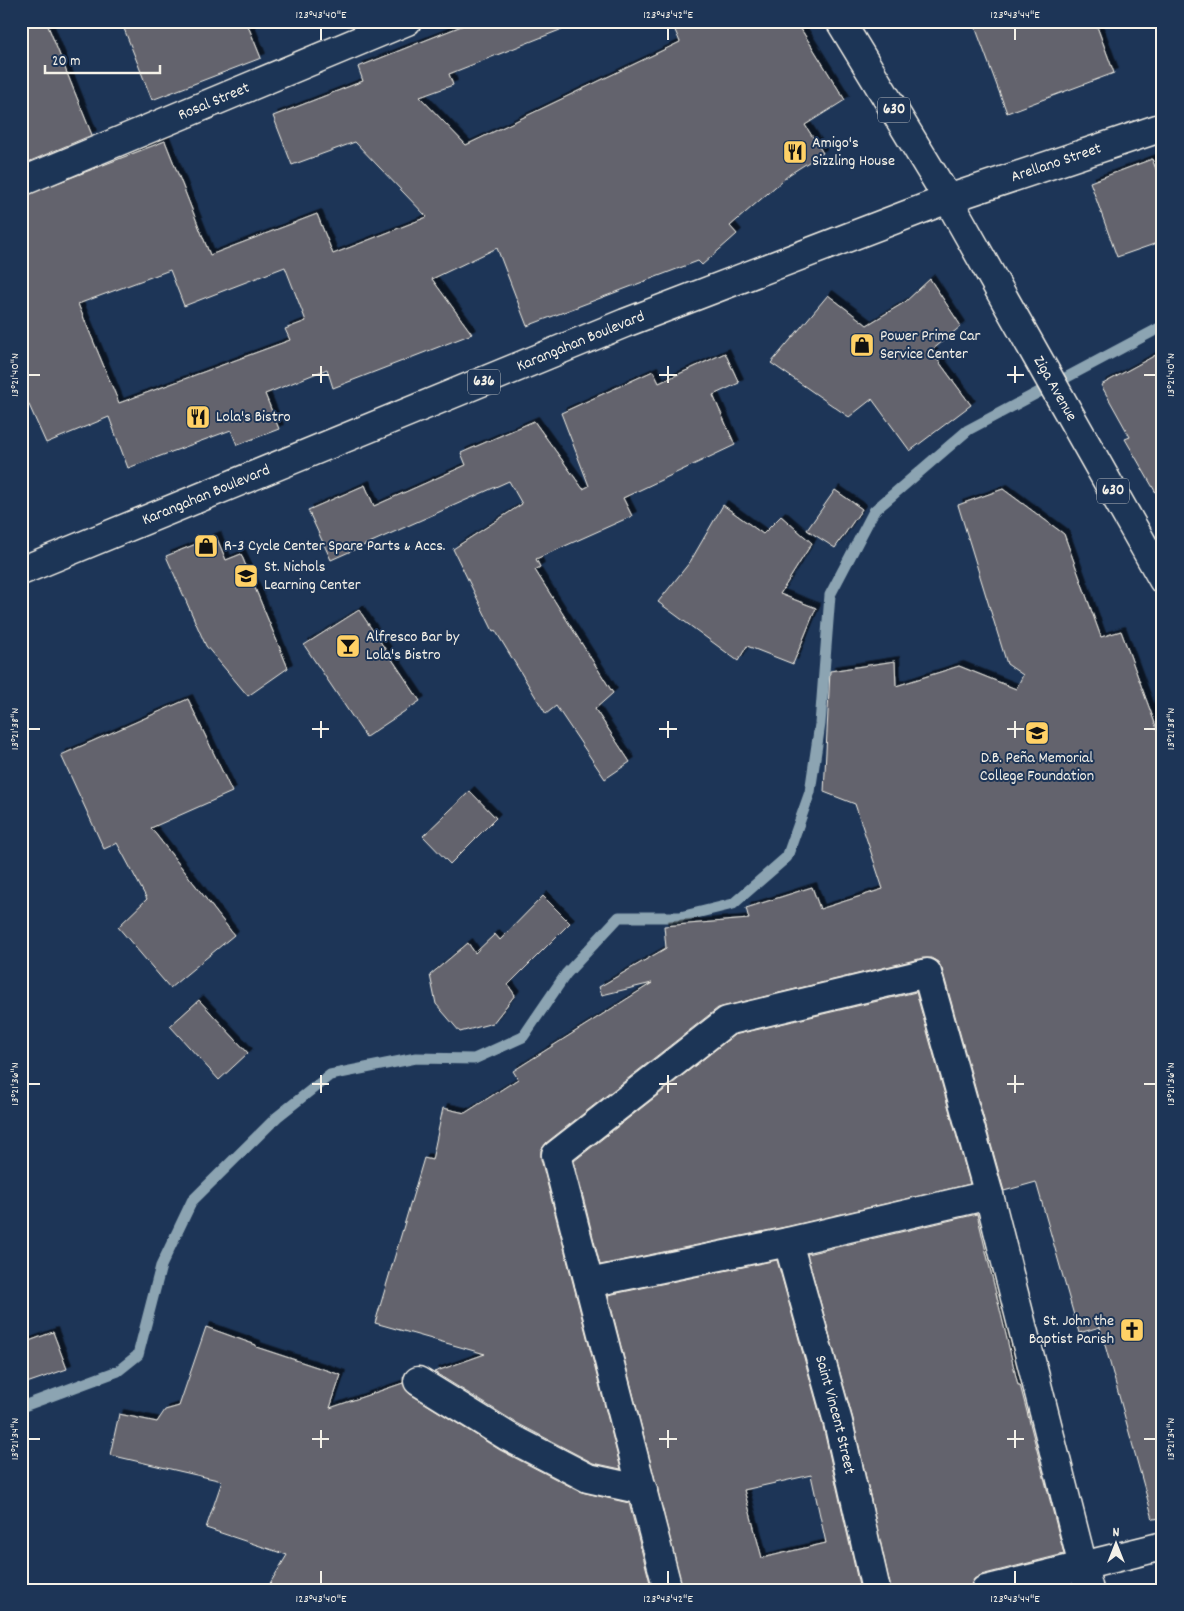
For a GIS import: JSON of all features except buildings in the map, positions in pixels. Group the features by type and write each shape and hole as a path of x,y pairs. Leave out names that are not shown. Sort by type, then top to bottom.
{"street":[{"name":"Rosal Street","path":"21,182 407,21"},
{"name":"630","path":"840,21 948,199"},
{"name":"Arellano Street","path":"948,199 1163,127"},
{"name":"Ziga Avenue","path":"948,199 1163,580"},
{"name":"Karangahan Boulevard","path":"21,571 625,324 948,199"},
{"path":"668,1590 556,1155 727,1021 927,973 988,1195 1086,1578"},
{"path":"589,1283 788,1242 988,1195"},
{"name":"Saint Vincent Street","path":"788,1242 838,1422 876,1590"},
{"path":"418,1381 507,1436 588,1478 643,1490"},
{"path":"985,1590 1086,1578 1163,1546"}],"waterway":[{"path":"21,1407 118,1371 138,1355 161,1266 192,1201 277,1117 330,1075 416,1058 474,1059 523,1037 566,974 619,917 680,917 733,904 787,857 810,792 820,724 830,595 874,511 968,430 1163,326"}],"place":[{"name":"Amigo's Sizzling House","path":"795,152"},
{"name":"Power Prime Car Service Center","path":"862,345"},
{"name":"Lola's Bistro","path":"198,417"},
{"name":"R-3 Cycle Center Spare Parts & Accs.","path":"206,546"},
{"name":"St. Nichols Learning Center","path":"246,576"},
{"name":"Alfresco Bar by Lola's Bistro","path":"348,646"},
{"name":"D.B. Peña Memorial College Foundation","path":"1037,733"},
{"name":"St. John the Baptist Parish","path":"1132,1330"}]}
